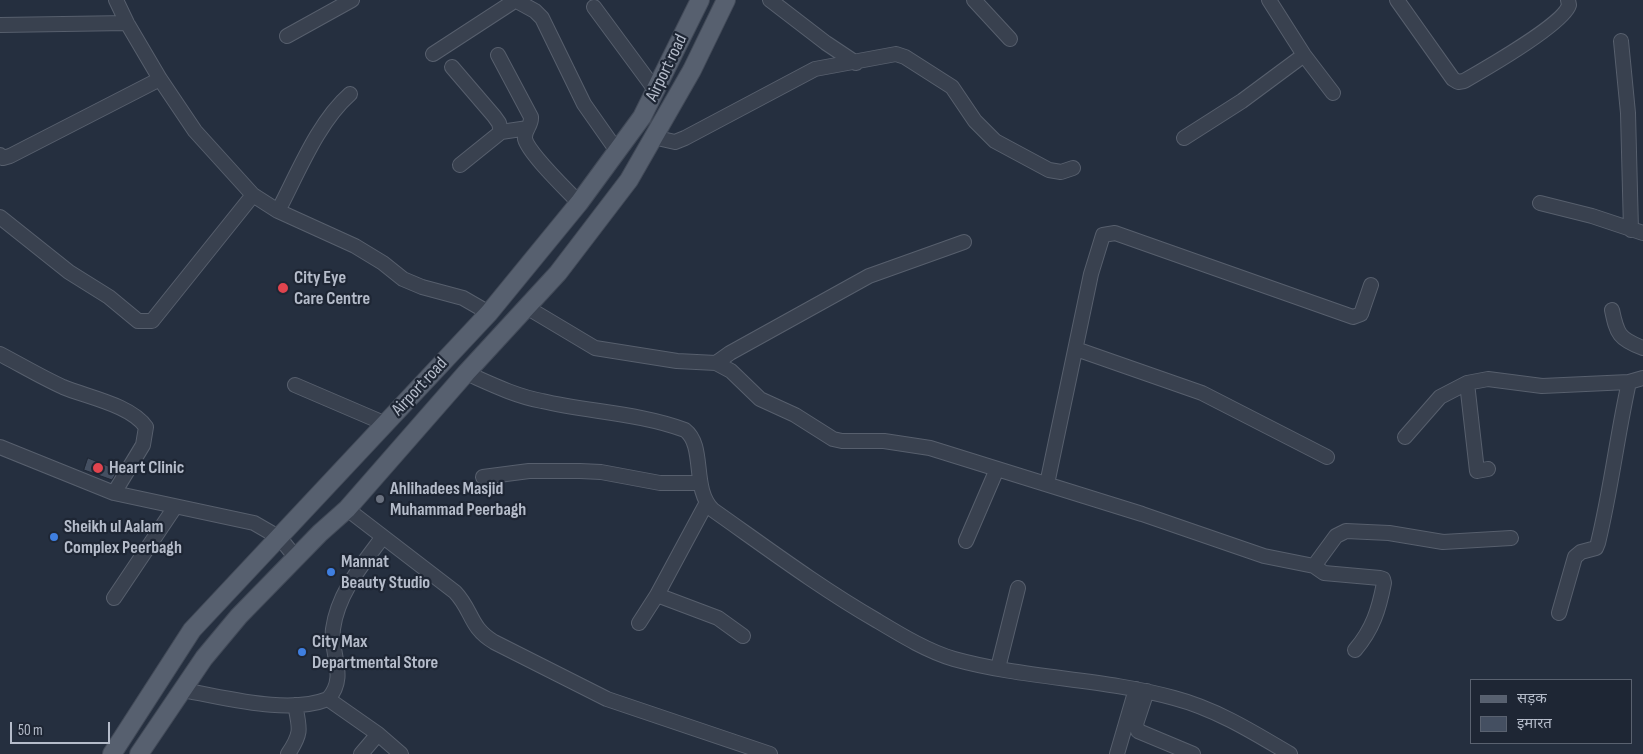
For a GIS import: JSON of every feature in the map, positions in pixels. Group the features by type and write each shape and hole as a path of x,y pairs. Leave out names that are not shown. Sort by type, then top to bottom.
{"main road":[{"name":"Airport road","path":"112,754 192,630 489,313 578,204 642,117 700,0"},
{"path":"139,754 204,658 239,616 347,510 466,373 528,308 558,273 629,180 692,70 726,0"}],"street":[{"path":"116,0 127,23 160,79 195,131 253,195 278,211 355,246 403,279 422,287 463,298 489,313"},
{"path":"287,36 352,0"},
{"path":"433,54 515,0 535,11 542,18 584,104 617,151"},
{"path":"770,0 826,43 856,63"},
{"path":"974,0 1010,39"},
{"path":"1269,0 1304,56 1333,93"},
{"path":"1397,0 1458,82 1464,81 1511,52 1557,20 1568,10 1568,0"},
{"path":"594,7 656,90"},
{"path":"0,25 127,23"},
{"path":"1540,204 1592,216 1637,232 1621,41"},
{"path":"653,137 675,142 815,69 856,63 887,54 905,57 952,86 975,121 995,141 1049,170 1061,172 1074,168"},
{"path":"498,55 530,116 531,121 526,141 533,153 578,204"},
{"path":"1184,138 1242,101 1304,56"},
{"path":"452,68 500,123 501,132"},
{"path":"0,155 4,158 10,156 160,79"},
{"path":"278,211 326,121 339,103 350,94"},
{"path":"460,165 501,132 528,128"},
{"path":"0,216 69,272 103,293 138,321 145,323 152,321 253,195"},
{"path":"1047,484 1100,241 1103,236 1108,233 1115,233 1353,317 1361,314 1371,285"},
{"path":"716,363 730,353 869,276 964,242"},
{"path":"528,308 595,348 677,362 716,363 731,371 760,398 795,415 833,439 907,444 1047,484 1264,556 1314,566 1324,573 1383,579 1380,606 1373,624 1355,650"},
{"path":"1612,310 1616,329 1622,338 1643,348"},
{"path":"1076,349 1202,393 1327,457"},
{"path":"0,354 62,386 117,406 142,420 146,427 143,445 114,493"},
{"path":"466,373 516,394 539,401 618,414 685,430 691,435 695,445 700,483 706,504 818,584 894,631 936,652 998,668 1141,690 1209,709 1290,754"},
{"path":"1405,437 1440,396 1467,383 1488,379 1542,386 1629,382 1643,378"},
{"path":"1559,613 1575,556 1581,552 1596,548 1598,543 1610,495 1617,442 1629,382"},
{"path":"1467,383 1477,471 1488,469"},
{"path":"295,384 386,424"},
{"path":"0,447 114,493 174,507 245,520 263,527 280,538 296,558"},
{"path":"966,541 997,469"},
{"path":"483,477 529,471 580,471 601,472 660,483 700,483"},
{"path":"639,623 657,595 706,504"},
{"path":"114,598 174,507"},
{"path":"347,510 455,592 466,606 477,630 494,642 607,699 770,754"},
{"path":"1314,566 1336,536 1346,531 1389,533 1430,541 1450,542 1510,538"},
{"path":"328,699 339,681 333,629 342,597 353,578 382,538"},
{"path":"998,668 1018,588"},
{"path":"657,595 718,618 743,636"},
{"path":"182,690 272,704 295,705 328,699 378,734 401,754"},
{"path":"1117,754 1141,690"},
{"path":"1141,690 1136,724 1138,731 1193,754"},
{"path":"288,754 297,742 300,729 295,705"},
{"path":"361,754 378,734"}],"building":[{"path":"88,458 118,470 112,480 84,470"}],"place":[{"name":"City Eye Care Centre","path":"283,288"},
{"name":"Heart Clinic","path":"98,468"},
{"name":"Ahlihadees Masjid Muhammad Peerbagh","path":"380,499"},
{"name":"Sheikh ul Aalam Complex Peerbagh","path":"54,537"},
{"name":"Mannat Beauty Studio","path":"331,572"},
{"name":"City Max Departmental Store","path":"302,652"}]}
